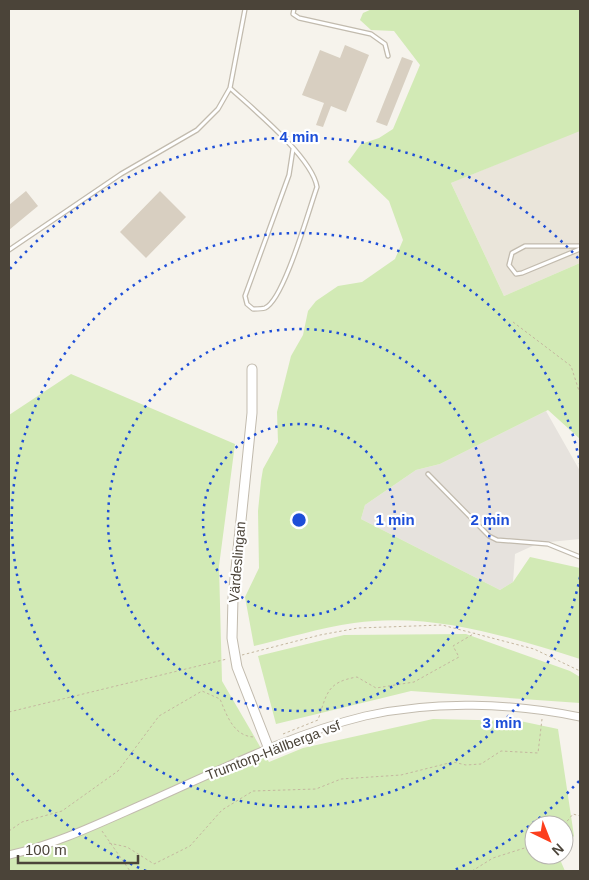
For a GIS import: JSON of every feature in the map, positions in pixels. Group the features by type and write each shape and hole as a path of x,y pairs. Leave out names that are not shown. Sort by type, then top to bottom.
{"street":[{"name":"Värdeslingan","path":"252,370 252,413 233,598 232,638 235,657 269,749"},
{"name":"Trumtorp-Hällberga vsf","path":"9,855 36,848 97,824 269,749 337,724 399,710 467,706 506,706 580,717"}],"lane":[{"path":"9,250 121,174 197,130 218,109 230,88 245,9"},
{"path":"294,9 293,14 299,18 371,34 385,44 388,56"},
{"path":"230,88 293,149 315,177 317,187 285,279 276,296 266,308 253,309 247,304 245,296 289,175 293,149"},
{"path":"525,246 580,247 522,273 516,274 509,265 512,254 525,246"},
{"path":"428,474 489,536 497,540 548,544 580,556"}],"path":[{"path":"513,322 571,366 580,394"},
{"path":"9,712 320,635 358,628 442,625 534,650 580,671"},
{"path":"282,734 318,720 328,692 333,685 341,680 357,677 376,688 414,682 459,657 453,646 475,633"},
{"path":"9,831 22,822 62,811 118,771 159,716 202,691 220,698 234,728 247,737 264,738"},
{"path":"109,843 127,847 154,864 190,846 222,810 253,791 316,789 341,779 401,775 454,762 466,765 481,764 501,751 538,753 539,731 544,711"},
{"path":"97,824 130,871"},
{"path":"472,871 493,858 524,848"}],"shaded area":[{"path":"580,130 580,263 504,296 451,183"},
{"path":"546,411 580,471 580,539 539,543 515,554 513,582 500,590 361,519 365,505 416,470 440,464"}],"green space":[{"path":"372,9 580,9 580,131 451,183 504,296 580,263 580,439 548,410 440,464 416,470 365,505 361,519 500,590 513,582 530,557 580,568 580,659 468,628 412,621 383,620 354,623 316,630 254,646 245,597 259,568 258,511 261,481 263,469 278,442 277,412 291,356 303,335 308,311 316,301 338,286 362,282 395,259 403,240 389,201 348,162 361,144 379,138 393,129 420,65 394,31 371,30 360,20 363,13"},
{"path":"71,374 235,444 219,566 222,681 269,762 303,748 433,719 520,721 558,729 571,815 524,815 524,865 562,865 565,871 9,871 9,415"},
{"path":"466,634 570,671 580,677 580,703 411,691 276,724 258,656 344,635"}],"building":[{"path":"345,45 369,55 346,112 331,106 323,127 316,125 324,103 302,95 320,50 340,58"},
{"path":"402,57 413,61 387,126 376,122"},
{"path":"26,191 38,206 9,230 9,205"},
{"path":"160,191 186,217 146,258 120,232"}]}
